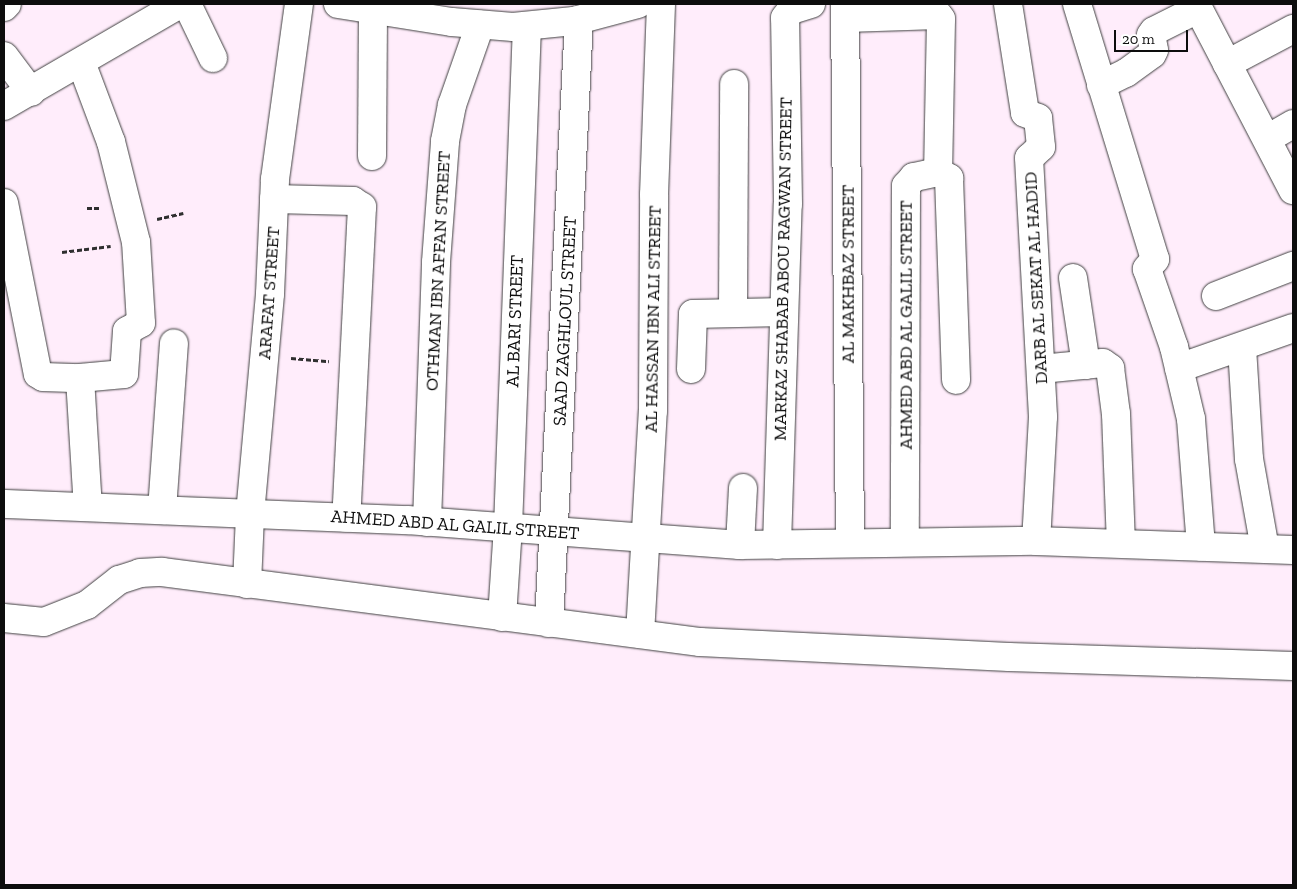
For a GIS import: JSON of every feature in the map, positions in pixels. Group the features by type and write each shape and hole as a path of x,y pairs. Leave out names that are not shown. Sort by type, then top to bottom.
{"street":[{"path":"4,106 180,4"},
{"path":"187,4 213,58"},
{"name":"ARAFAT STREET","path":"247,584 250,514 265,356 274,199 299,4"},
{"path":"372,156 354,6 456,13 480,25 527,26 579,20 638,4"},
{"name":"AL HASSAN IBN ALI STREET","path":"640,634 648,539 661,4"},
{"name":"MARKAZ SHABAB ABOU RAGWAN STREET","path":"777,545 788,204 785,18 791,10 806,4"},
{"name":"DARB AL SEKAT AL HADID","path":"1008,4 1025,113 1038,118 1041,147 1029,158 1043,417 1036,541"},
{"path":"1077,4 1155,260 1148,269 1179,368 1191,419 1201,547"},
{"path":"1101,85 1126,73 1152,54 1154,50 1151,35 1154,31 1197,6 1293,190"},
{"path":"845,11 940,16 938,172 949,178 956,380"},
{"name":"AL MAKHBAZ STREET","path":"845,11 850,543"},
{"name":"SAAD ZAGHLOUL STREET","path":"549,622 579,20"},
{"name":"OTHMAN IBN AFFAN STREET","path":"426,522 436,262 445,141 452,105 480,25"},
{"name":"AL BARI STREET","path":"502,616 508,527 527,26"},
{"path":"1227,64 1293,29"},
{"path":"4,56 31,92"},
{"path":"5,213 36,371 43,377 122,376 127,371 127,331 141,323 136,242 111,142 81,62"},
{"path":"733,312 734,84"},
{"path":"1266,139 1293,124"},
{"name":"AHMED ABD AL GALIL STREET","path":"905,542 906,186 914,177 938,172"},
{"path":"274,199 353,201 362,207 346,518"},
{"path":"1216,296 1293,266"},
{"path":"1073,278 1086,365"},
{"path":"690,369 692,316 699,313 784,312"},
{"path":"1179,368 1242,348 1293,328"},
{"path":"162,510 174,343"},
{"path":"1242,348 1248,459 1265,549"},
{"path":"1041,369 1106,364 1113,380 1121,543"},
{"path":"80,378 88,507"},
{"path":"740,545 743,488"},
{"name":"AHMED ABD AL GALIL STREET","path":"4,504 426,522 740,545 1036,541 1293,550"},
{"path":"4,618 44,622 87,605 119,580 140,573 162,572 700,642 1009,657 1293,666"}],"path":[{"path":"62,252 136,242"},
{"path":"265,356 355,363"}]}
